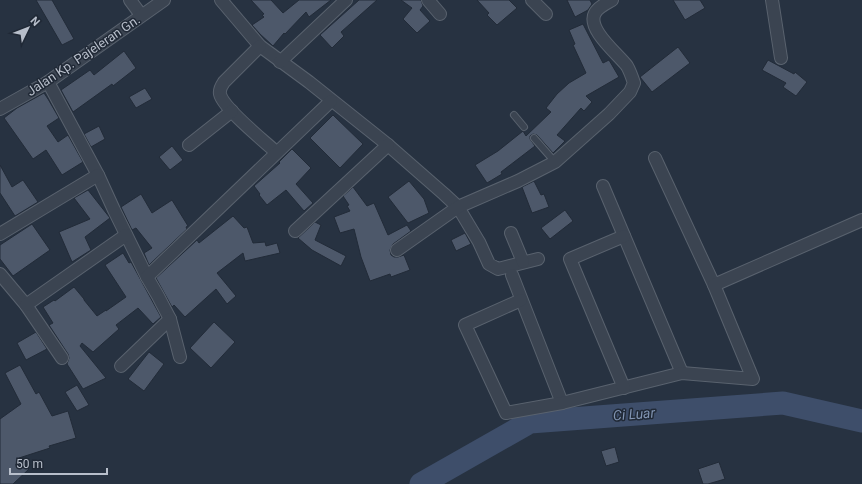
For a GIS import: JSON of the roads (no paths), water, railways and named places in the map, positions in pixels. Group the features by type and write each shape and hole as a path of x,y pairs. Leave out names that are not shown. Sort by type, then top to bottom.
{"street":[{"path":"130,0 141,15"},
{"name":"Jalan Kp. Pajeleran Gn.","path":"0,109 48,82 164,0"},
{"path":"221,0 260,46 309,82 388,145 458,207 492,267 498,269 538,259"},
{"path":"280,62 346,0"},
{"path":"428,0 440,14"},
{"path":"532,0 546,14"},
{"path":"397,250 458,207 518,181 554,162 609,114 630,92 634,83 627,66 598,34 593,23 594,14 597,10 612,0"},
{"path":"772,0 781,58"},
{"path":"260,46 224,82 220,93 224,102 232,111 276,152"},
{"path":"48,82 98,175 126,235 170,319 180,357"},
{"path":"147,277 331,101"},
{"path":"189,145 232,111"},
{"path":"295,231 388,145"},
{"path":"521,300 466,325 506,413 562,403 682,373 753,379 714,285 655,158"},
{"path":"0,234 98,175"},
{"path":"603,186 682,373"},
{"path":"714,285 862,220"},
{"path":"511,232 523,262"},
{"path":"26,305 126,235"},
{"path":"624,236 570,259 624,388"},
{"path":"0,274 26,305 62,358"},
{"path":"512,275 562,403"},
{"path":"121,366 170,319"}],"lane":[{"path":"514,115 524,127"},
{"path":"534,138 554,162"}],"waterway":[{"name":"Ci Luar","path":"421,484 530,422 783,403 862,421"}]}
